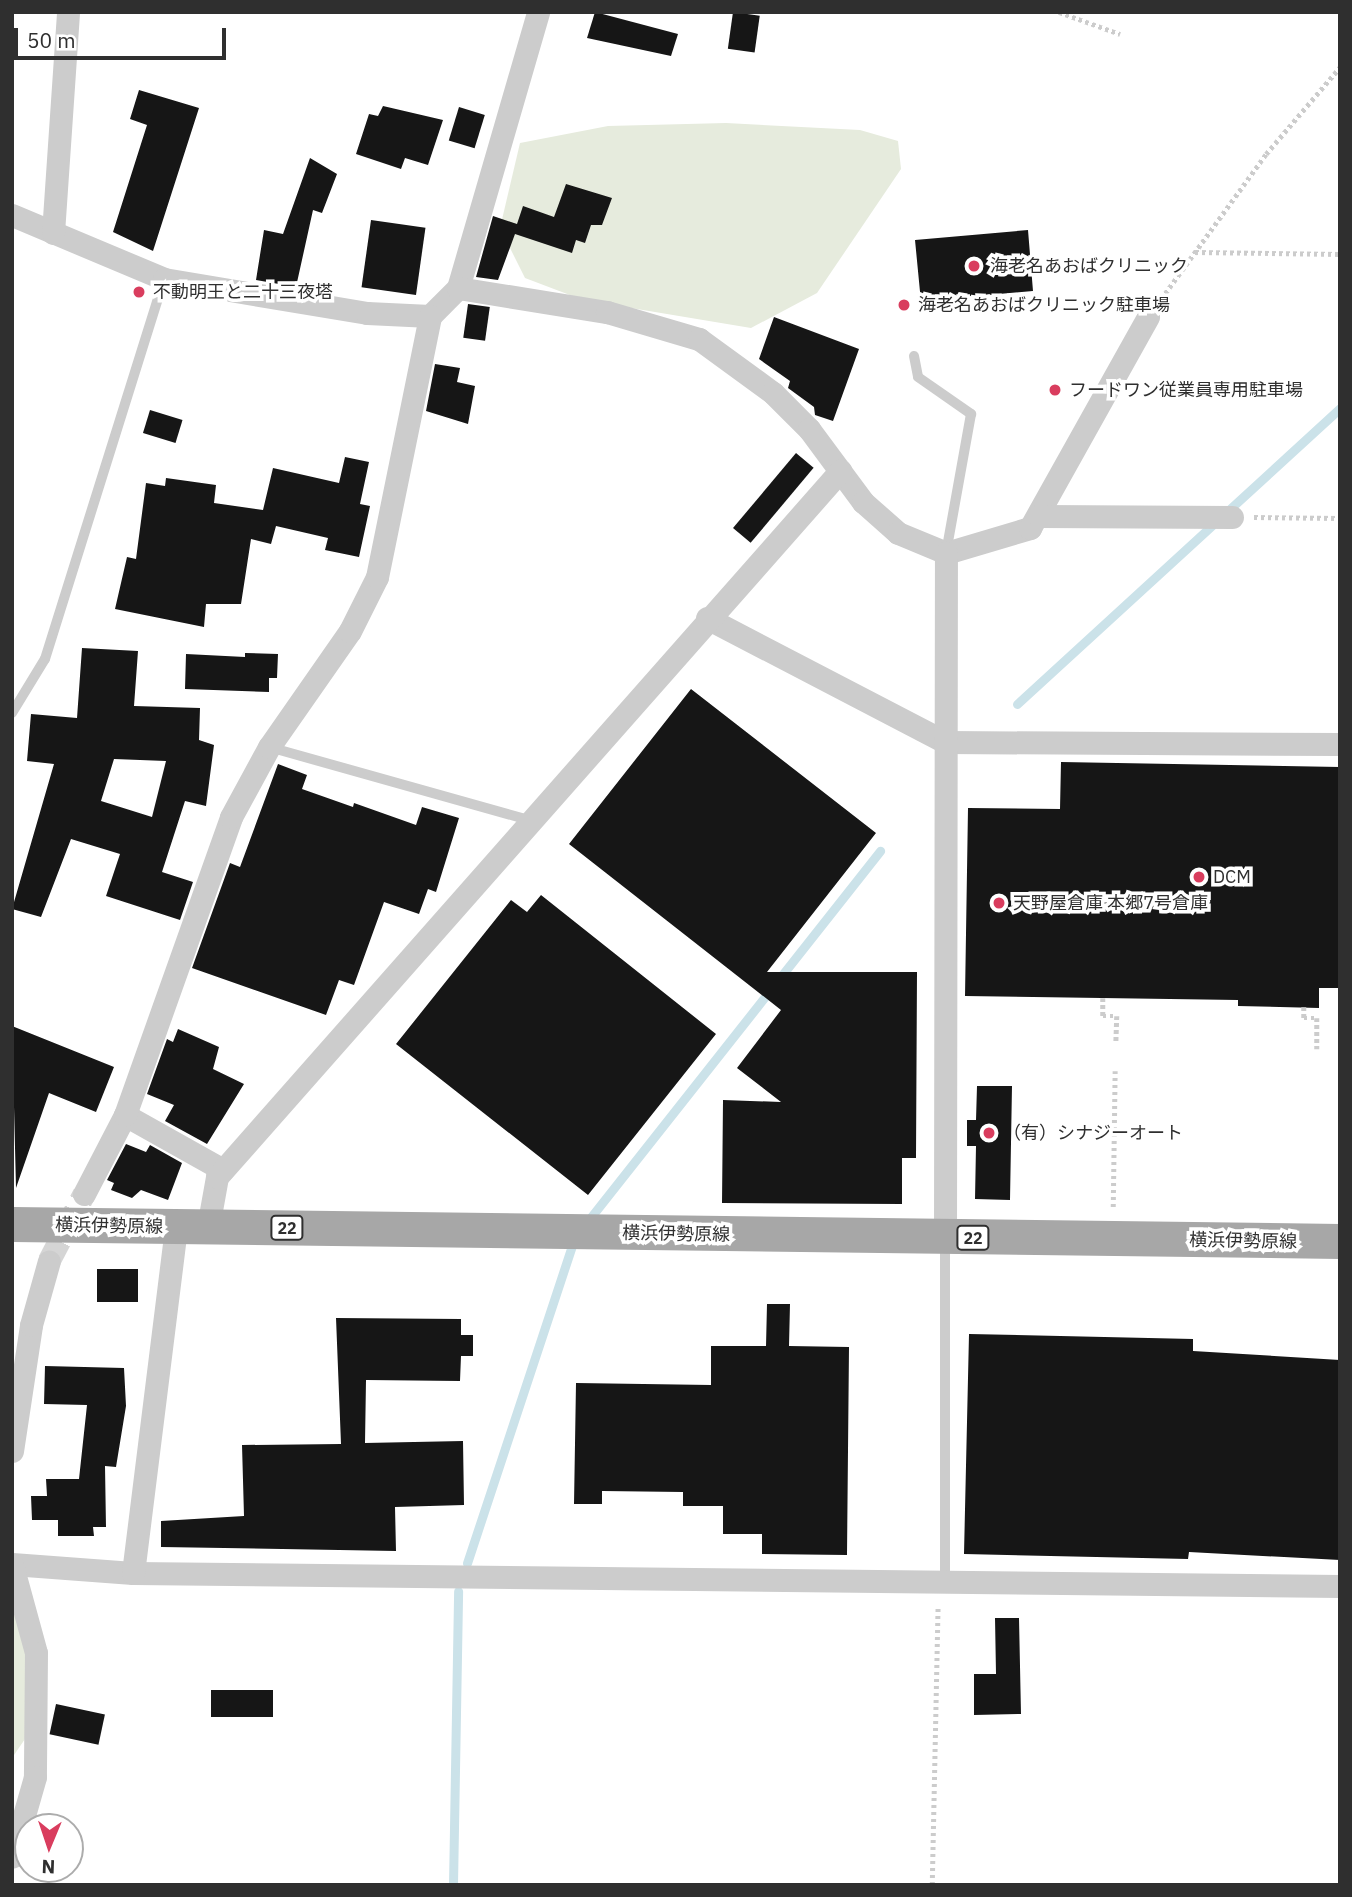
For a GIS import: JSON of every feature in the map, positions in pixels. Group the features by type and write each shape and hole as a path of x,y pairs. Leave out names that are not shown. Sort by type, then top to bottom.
{"main road":[{"name":"横浜伊勢原線","path":"12,1224 1340,1241"}],"street":[{"path":"53,233 68,12"},
{"path":"84,1194 125,1115 231,817 269,747 350,631 377,577 430,316 458,288 538,12"},
{"path":"12,215 164,279 367,313 430,316"},
{"path":"458,288 618,314 699,339 772,393 840,471 863,502 898,533 946,553 1030,528 1148,317"},
{"path":"133,1573 192,1227 223,1170 535,822 707,618 840,471"},
{"path":"1039,516 1232,517"},
{"path":"945,1238 946,553"},
{"path":"707,618 946,742 1340,744"},
{"path":"125,1115 223,1170"},
{"path":"12,1451 31,1325 49,1261"},
{"path":"12,1857 35,1777 36,1653 12,1565 133,1573 1340,1586"}],"lane":[{"path":"12,713 50,646 164,279"},
{"path":"914,356 918,377 971,414 946,553"},
{"path":"959,487 972,486"},
{"path":"269,747 535,822"},
{"path":"944,1581 945,1238"}],"path":[{"path":"1059,12 1119,34"},
{"path":"1148,317 1195,252 1340,67"},
{"path":"1195,252 1340,254"},
{"path":"1232,517 1340,518"},
{"path":"1103,998 1102,1016 1117,1016 1116,1042"},
{"path":"1304,1007 1304,1018 1317,1018 1317,1049"},
{"path":"1113,1218 1115,1071"},
{"path":"932,1885 936,1622 944,1581"}],"shaded area":[{"path":"726,123 860,130 898,141 901,169 817,293 751,328 583,300 525,278 500,228 520,143 608,126"},
{"path":"12,1576 26,1625 27,1736 12,1758"}],"building":[{"path":"595,12 678,34 671,56 587,38"},
{"path":"733,12 760,16 755,52 728,49"},
{"path":"139,90 199,108 153,251 113,232 147,125 130,119"},
{"path":"383,106 443,120 428,165 405,158 401,169 356,154 369,114 378,116"},
{"path":"459,107 485,115 475,148 449,140"},
{"path":"310,158 337,174 322,213 313,210 296,287 256,280 264,230 283,234"},
{"path":"566,184 612,198 602,225 591,225 585,243 576,240 572,253 515,234 498,280 476,277 493,216 517,224 523,206 554,217"},
{"path":"371,220 425,228 416,295 362,287"},
{"name":"海老名あおばクリニック","path":"1028,230 1033,291 966,297 968,308 941,310 941,300 921,302 915,240"},
{"path":"468,304 490,307 485,341 463,338"},
{"path":"774,317 859,349 833,421 815,415 814,407 788,388 790,381 759,359"},
{"path":"435,364 460,368 457,382 475,386 468,424 426,411"},
{"path":"150,410 183,420 175,443 143,433"},
{"path":"796,453 814,468 751,543 733,528"},
{"path":"345,457 369,462 360,504 370,506 359,557 325,550 328,538 276,526 271,544 251,539 241,604 206,604 204,627 115,609 127,557 136,559 146,483 165,486 166,478 216,485 214,503 263,510 273,468 339,483"},
{"path":"82,648 138,651 134,706 200,708 199,740 214,745 206,806 185,801 162,872 193,882 180,920 106,896 120,854 71,839 41,917 12,909 54,764 27,761 31,714 77,718","holes":["114,759 166,761 152,817 101,801"]},
{"path":"245,653 278,654 277,678 269,678 269,692 185,689 186,654 245,657"},
{"path":"691,689 876,833 767,972 917,972 916,1158 902,1158 902,1204 722,1203 723,1100 781,1102 737,1068 781,1010 569,844"},
{"name":"DCM","path":"1061,762 1340,767 1340,988 1319,988 1319,1008 1238,1006 1238,1000 965,996 968,808 1060,809"},
{"path":"278,764 307,775 302,789 353,807 354,803 416,825 422,807 459,818 436,892 428,889 419,914 384,902 354,985 339,980 326,1015 192,968 230,863 240,867"},
{"path":"541,895 716,1034 588,1195 396,1044 511,900 527,912"},
{"path":"12,1026 114,1067 96,1112 49,1093 16,1188"},
{"path":"178,1029 219,1047 213,1069 244,1084 207,1144 165,1121 174,1105 147,1094 167,1039 173,1042"},
{"name":"（有）シナジーオート","path":"977,1086 1012,1086 1010,1200 975,1199 976,1146 967,1146 967,1120 976,1120"},
{"path":"126,1144 146,1152 150,1145 182,1163 168,1200 141,1190 132,1198 111,1190 114,1183 107,1180"},
{"path":"97,1269 138,1269 138,1302 97,1302"},
{"path":"767,1304 790,1304 789,1346 849,1347 847,1555 762,1554 762,1534 723,1534 723,1506 683,1506 683,1492 602,1491 602,1504 574,1504 576,1383 711,1385 711,1346 766,1346"},
{"path":"336,1318 461,1319 461,1335 473,1335 473,1356 461,1356 460,1381 366,1380 365,1443 463,1441 464,1505 395,1507 396,1551 161,1547 161,1521 244,1516 242,1445 341,1444"},
{"path":"969,1334 1193,1339 1193,1351 1340,1360 1340,1560 1189,1552 1188,1559 964,1554"},
{"path":"45,1366 124,1368 126,1406 116,1467 105,1466 106,1527 93,1527 94,1536 58,1536 58,1520 32,1520 31,1496 47,1496 46,1479 79,1479 87,1405 44,1404"},
{"path":"995,1618 1019,1618 1021,1714 974,1715 974,1674 996,1674"},
{"path":"211,1690 273,1690 273,1717 211,1717"},
{"path":"56,1704 105,1714 98,1745 50,1734"}],"waterway":[{"path":"1017,704 1340,408"},
{"path":"587,1222 880,851"},
{"path":"467,1563 574,1239"},
{"path":"453,1885 458,1591"}],"tunnel":[{"path":"49,1261 84,1194"}],"place":[{"name":"海老名あおばクリニック","path":"974,266"},
{"name":"不動明王と二十三夜塔","path":"139,292"},
{"name":"海老名あおばクリニック駐車場","path":"904,305"},
{"name":"フードワン従業員専用駐車場","path":"1055,390"},
{"name":"DCM","path":"1199,877"},
{"name":"天野屋倉庫 本郷7号倉庫","path":"999,903"},
{"name":"（有）シナジーオート","path":"989,1133"}]}
